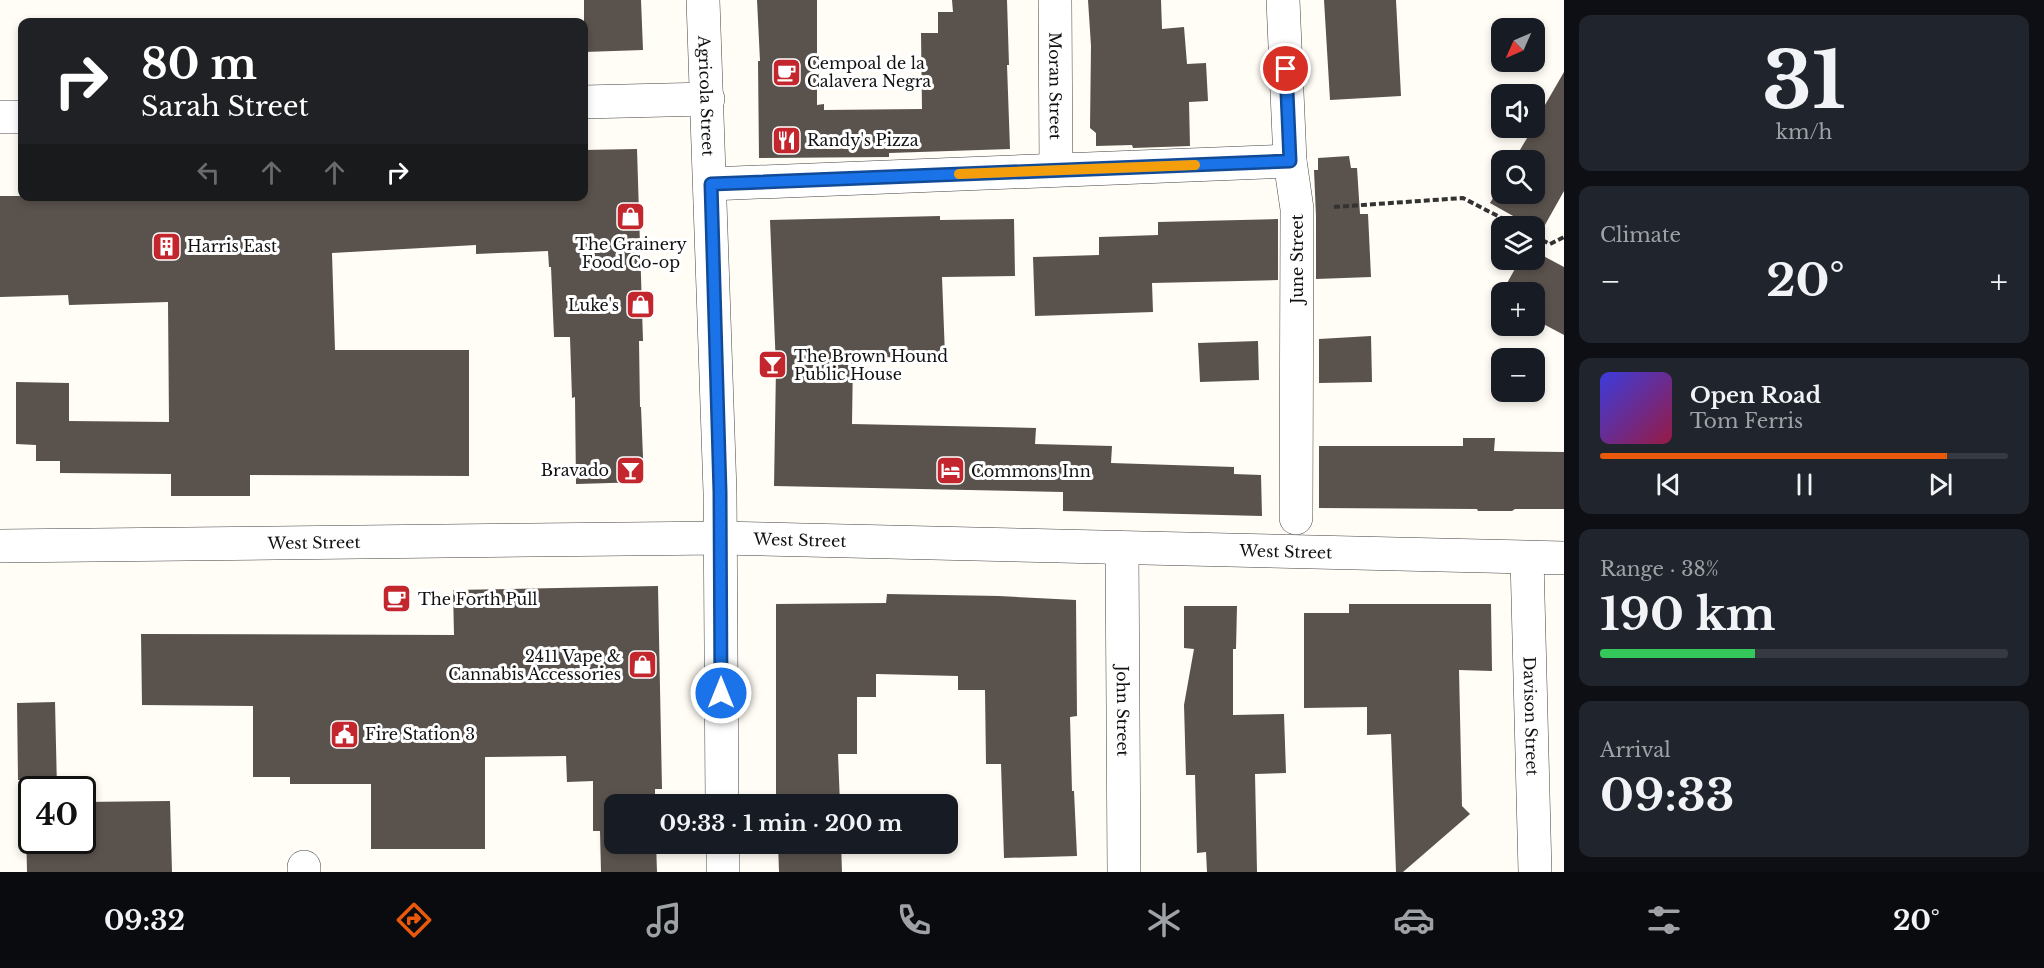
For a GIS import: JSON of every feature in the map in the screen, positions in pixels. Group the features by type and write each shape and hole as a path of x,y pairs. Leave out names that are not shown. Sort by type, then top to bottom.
{"street":[{"name":"Agricola Street","path":"703,0 720,480 722,794"},
{"name":"Moran Street","path":"1055,0 1056,170"},
{"name":"June Street","path":"1283,0 1290,161 1297,209 1296,518"},
{"path":"588,102 708,99"},
{"path":"0,117 18,117"},
{"path":"711,184 1290,161"},
{"name":"West Street","path":"0,546 720,538 1564,558"},
{"name":"John Street","path":"1122,549 1124,872"},
{"name":"Davison Street","path":"1527,558 1535,872"},
{"path":"723,854 723,872"}],"path":[{"path":"1297,209 1370,206 1463,198 1498,216"},
{"path":"1545,242 1550,244 1564,237"}],"building":[{"path":"584,0 641,0 643,50 588,52 588,18 584,18"},
{"path":"757,0 817,0 817,105 824,104 824,110 922,109 921,33 938,33 938,12 953,12 952,0 1007,0 1010,149 889,153 889,157 759,158 758,61 760,61"},
{"path":"1088,0 1161,0 1162,29 1184,27 1187,64 1206,63 1208,101 1189,102 1190,146 1133,148 1132,145 1096,146 1096,133 1090,128 1091,46"},
{"path":"1324,0 1396,0 1401,96 1330,100"},
{"path":"1564,72 1564,191 1545,225 1545,216 1513,216 1492,204 1545,204 1545,150 1520,150 1527,138 1545,138 1545,105"},
{"path":"637,149 643,341 639,341 640,407 644,482 576,484 575,397 572,398 570,337 554,337 551,267 549,267 548,251 476,254 476,245 332,253 335,350 469,350 469,476 250,475 250,496 171,496 171,474 60,473 60,461 36,461 36,445 16,444 16,382 69,383 69,421 169,422 168,302 69,305 68,295 0,297 0,196 18,196 18,201 588,201 588,150"},
{"path":"1349,156 1351,168 1357,168 1360,214 1368,214 1371,277 1316,279 1314,170 1318,170 1318,158"},
{"path":"940,216 940,220 1014,219 1015,276 942,277 945,356 853,358 852,424 1036,428 1035,444 1112,446 1111,463 1234,467 1234,474 1261,475 1262,516 1063,511 1063,492 774,486 776,368 770,220"},
{"path":"1278,219 1278,280 1152,283 1153,312 1035,316 1033,257 1099,255 1099,237 1158,235 1158,222"},
{"path":"1545,257 1564,267 1564,335 1545,325 1545,282 1508,282 1514,270 1545,270"},
{"path":"1371,336 1372,382 1319,383 1319,339"},
{"path":"1258,341 1259,380 1200,382 1198,343"},
{"path":"1463,438 1495,438 1494,451 1564,452 1564,509 1478,511 1477,509 1319,508 1319,446 1463,446"},
{"path":"658,586 662,789 655,789 655,794 604,794 604,854 656,854 657,872 601,872 600,831 593,831 593,781 567,782 566,756 485,757 485,849 371,849 371,784 290,784 290,777 253,777 253,706 142,705 141,634 454,635 453,590"},
{"path":"887,594 1076,600 1077,716 1070,717 1077,856 1004,858 1001,764 986,764 985,690 958,690 958,676 876,674 876,697 857,697 857,754 838,754 840,794 776,794 776,604 886,603"},
{"path":"1349,604 1491,604 1492,671 1459,670 1462,806 1470,814 1403,872 1396,872 1391,734 1367,735 1367,707 1304,708 1304,613 1349,613"},
{"path":"1184,606 1237,606 1236,649 1233,649 1233,715 1284,714 1286,773 1255,774 1257,872 1207,872 1206,852 1197,853 1195,775 1186,775 1184,705 1194,649 1184,648"},
{"path":"55,702 57,776 18,776 18,780 17,703"},
{"path":"170,801 172,872 27,872 27,854 96,854 96,802"},
{"path":"778,854 841,854 842,872 779,872"}],"slow traffic":[{"path":"959,174 1195,165"}],"place":[{"name":"Cempoal de la Calavera Negra","path":"786,72"},
{"name":"Randy's Pizza","path":"786,140"},
{"name":"The Grainery Food Co-op","path":"631,216"},
{"name":"Harris East","path":"166,246"},
{"name":"Luke's","path":"640,305"},
{"name":"The Brown Hound Public House","path":"773,365"},
{"name":"Bravado","path":"630,470"},
{"name":"Commons Inn","path":"950,471"},
{"name":"The Forth Pull","path":"397,599"},
{"name":"2411 Vape & Cannabis Accessories","path":"642,665"},
{"name":"Fire Station 3","path":"344,734"}],"route":[{"path":"721,693 720,492 711,184 1290,161 1286,69"}]}
